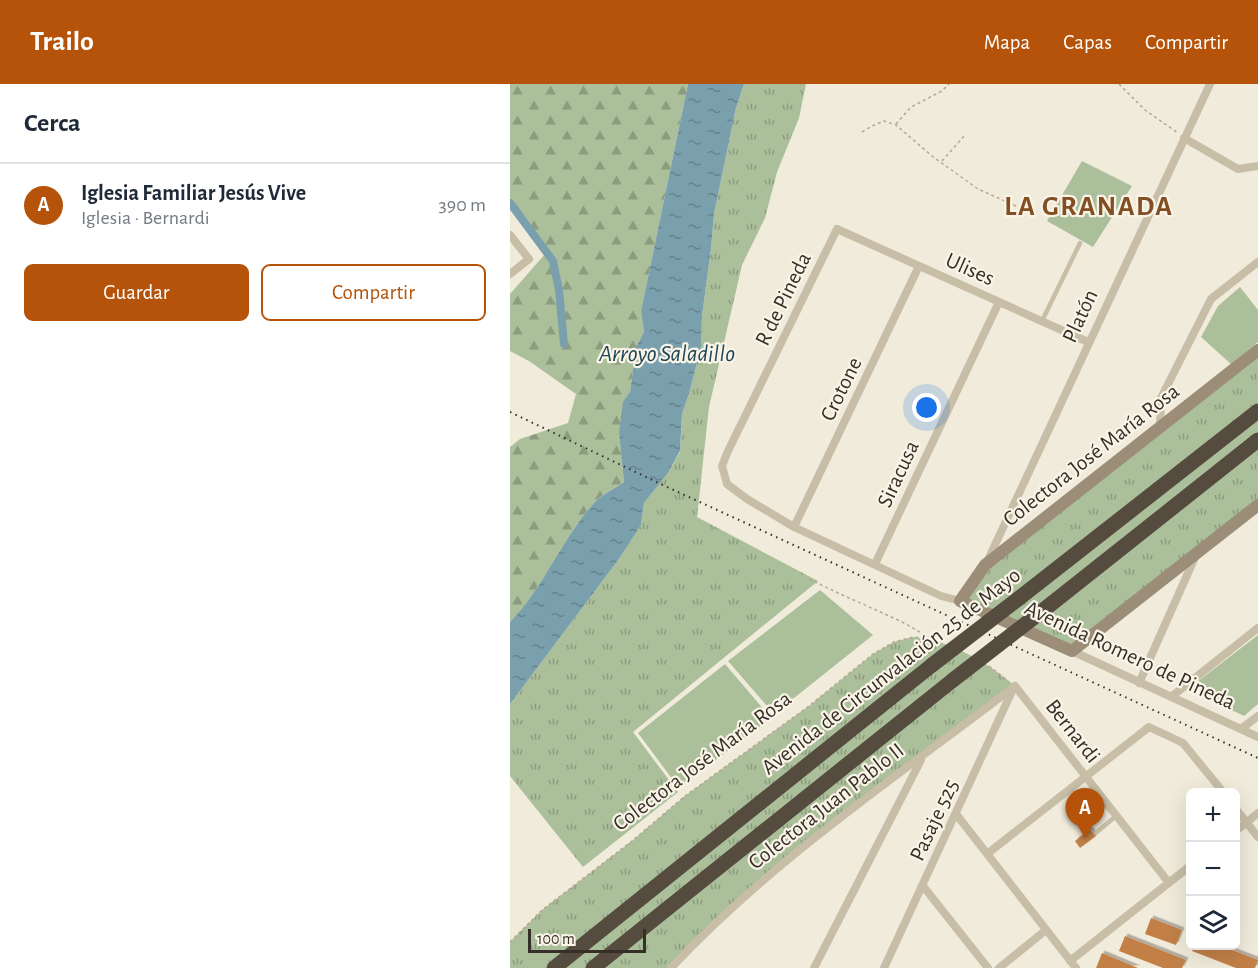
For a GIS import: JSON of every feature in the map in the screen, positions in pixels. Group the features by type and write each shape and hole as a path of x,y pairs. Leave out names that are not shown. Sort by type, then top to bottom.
{"highway":[{"path":"1229,433 1258,405"},
{"name":"Avenida de Circunvalación 25 de Mayo","path":"554,968 932,665 1258,411"},
{"name":"Avenida de Circunvalación 25 de Mayo","path":"593,968 1258,440"},
{"path":"1174,505 1258,448"}],"main road":[{"name":"Colectora José María Rosa","path":"960,601 985,565 1258,351"},
{"path":"1072,651 1256,510"},
{"name":"Avenida Romero de Pineda","path":"960,601 1072,651"}],"street":[{"name":"Platón","path":"985,565 1210,84"},
{"path":"1184,138 1238,169 1258,166"},
{"name":"Ulises","path":"837,229 1088,342"},
{"name":"R de Pineda","path":"726,484 722,466 728,451 837,229"},
{"path":"510,235 529,259 510,274"},
{"path":"1160,428 1161,398 1211,299 1258,262"},
{"name":"Crotone","path":"794,527 919,266"},
{"name":"Siracusa","path":"875,564 999,302"},
{"name":"Avenida Romero de Pineda","path":"726,484 794,527 941,596 960,601"},
{"path":"1138,683 1196,555"},
{"path":"1171,696 1258,628"},
{"name":"Avenida Romero de Pineda","path":"1072,651 1258,737"},
{"name":"Colectora Juan Pablo II","path":"671,968 705,931 804,847 1015,686"},
{"name":"Bernardi","path":"1015,686 1169,883"},
{"name":"Pasaje 525","path":"884,968 1015,686"},
{"path":"1241,729 1258,716"},
{"path":"987,854 1149,727 1183,743 1219,788"},
{"path":"814,968 923,756"},
{"path":"1240,827 1258,813"},
{"path":"956,814 1073,964 1186,870"},
{"path":"1240,814 1258,837"},
{"path":"923,886 988,968"},
{"path":"999,968 1046,930"}],"lane":[{"path":"1042,321 1080,243"},
{"path":"1097,832 1116,816"}],"path":[{"path":"896,125 911,107 942,92 950,84"},
{"path":"1119,84 1145,110 1184,138"},
{"path":"862,132 884,122 896,125 978,189 1018,207"},
{"path":"941,162 966,134"},
{"name":"Colectora José María Rosa","path":"510,942 542,910 632,841 685,796 809,706 873,654 894,642 913,637 930,639 918,630 809,579"}],"green space":[{"path":"510,84 688,84 641,311 644,332 636,347 630,392 619,433 624,482 600,497 582,517 533,594 510,622 510,447 520,439 568,423 576,394 529,361 510,351 510,294 545,254 510,198"},
{"path":"744,84 806,84 799,118 777,172 765,218 742,265 709,407 697,517 818,581 633,732 678,792 583,867 510,776 510,704 619,559 641,525 644,503 668,473 680,452 682,414 701,347 702,316 714,214 736,108"},
{"path":"1082,161 1132,186 1093,247 1047,221"},
{"path":"1240,287 1258,310 1258,342 1231,364 1201,337 1218,306"},
{"path":"1258,350 1258,505 1072,651 960,601 985,565"},
{"path":"820,590 873,635 774,714 728,661"},
{"path":"1258,635 1258,704 1244,716 1188,689"},
{"path":"913,637 955,648 992,668 1015,686 804,847 671,968 510,968 510,942 542,910 632,841 685,796 809,706 873,654 894,642"},
{"path":"725,664 771,718 679,788 638,733"}],"water":[{"name":"Arroyo Saladillo","path":"688,84 744,84 736,108 714,214 702,316 701,347 682,414 680,451 668,473 644,503 641,525 619,559 510,704 510,622 533,594 582,517 604,494 624,482 619,433 623,402 630,392 636,347 644,332 641,311"}],"building":[{"path":"1090,829 1096,836 1080,848 1075,841"},
{"path":"1151,918 1182,930 1176,945 1145,934"},
{"path":"1125,936 1186,960 1182,968 1163,968 1119,951"},
{"path":"1232,950 1258,960 1255,968 1236,968 1192,951"},
{"path":"1102,953 1138,968 1096,968"}],"waterway":[{"path":"510,203 553,261 559,290 564,344"}],"railway":[{"path":"510,412 667,487 1258,758"}],"place":[{"name":"Iglesia Familiar Jesús Vive","path":"1085,838"}],"district":[{"name":"LA GRANADA","path":"1089,207"}]}
